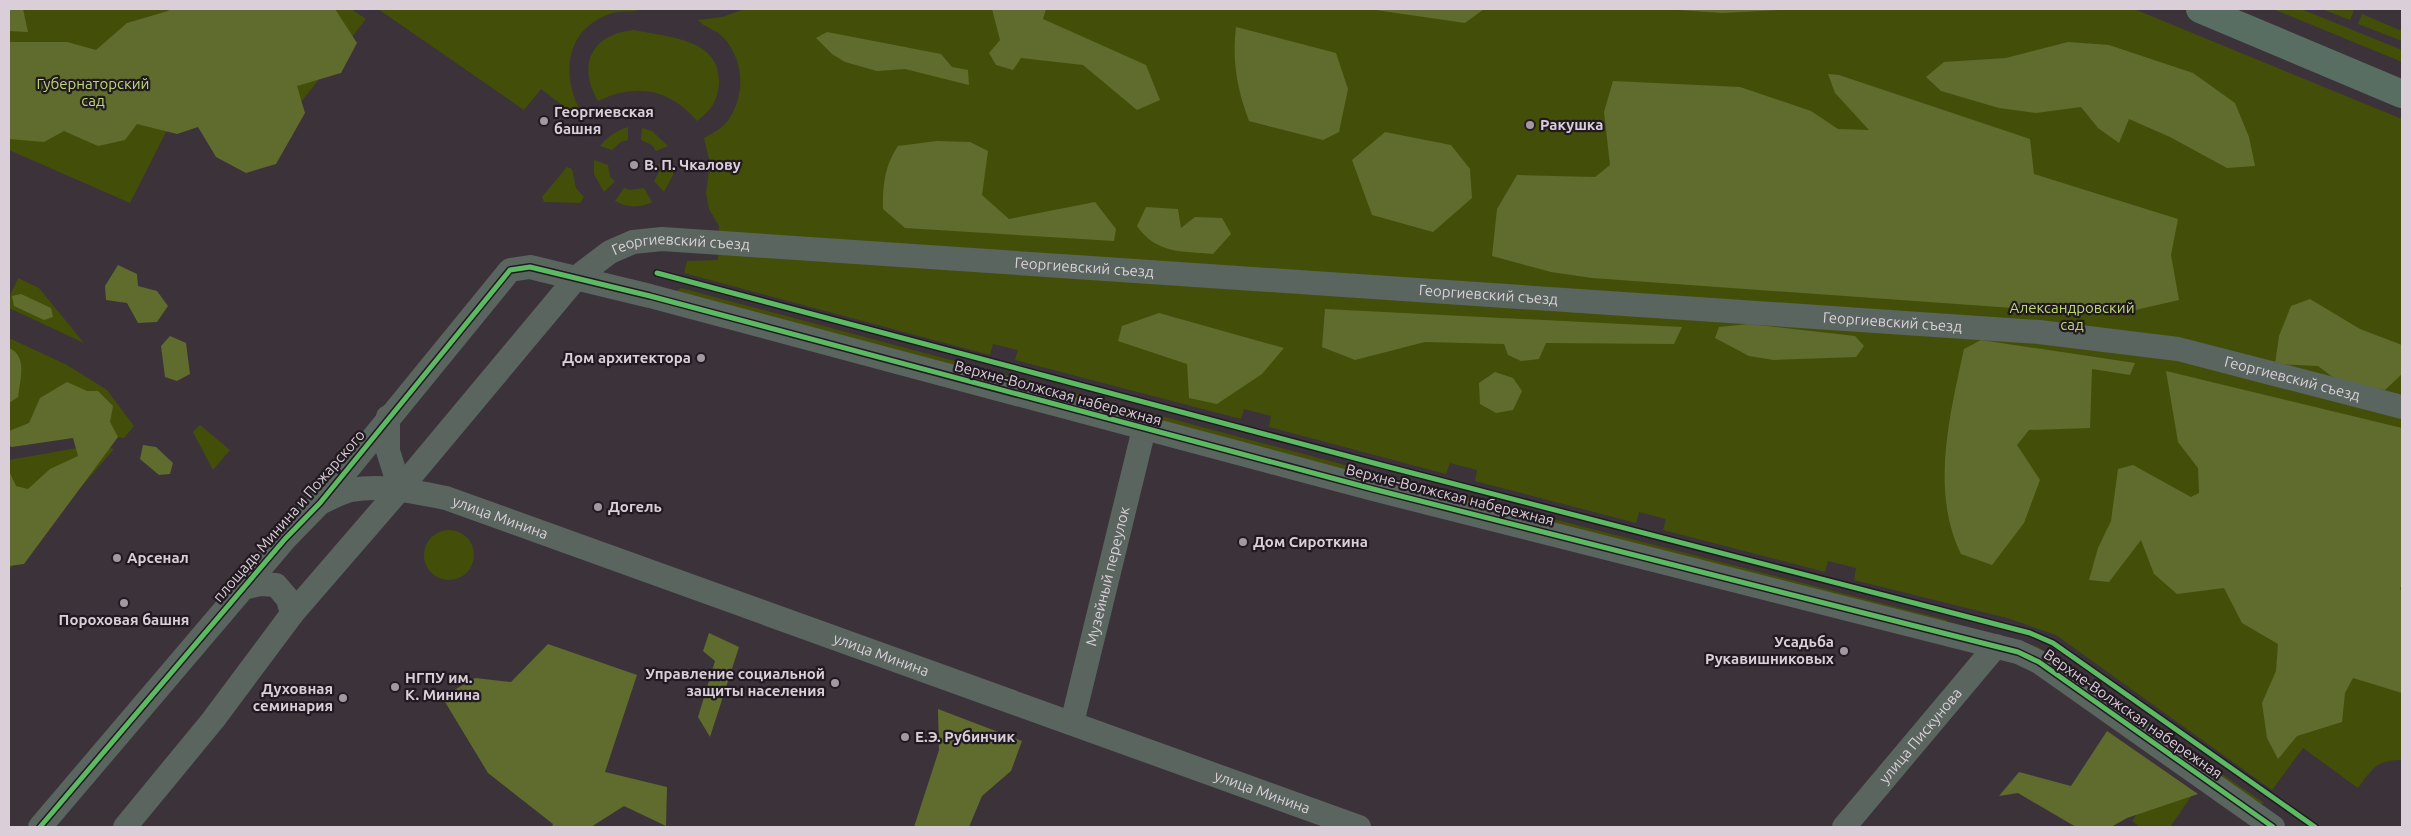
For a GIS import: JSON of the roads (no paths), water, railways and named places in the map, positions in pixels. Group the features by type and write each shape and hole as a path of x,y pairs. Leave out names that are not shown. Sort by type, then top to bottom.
{"main road":[{"path":"2200,9 2402,94"}],"street":[{"name":"Георгиевский съезд","path":"577,278 610,252 633,242 662,239 2039,332 2178,349 2402,407"},
{"name":"площадь Минина и Пожарского","path":"40,827 285,539 320,503 388,417 510,270 530,267 577,278"},
{"name":"Верхне-Волжская набережная","path":"577,278 1144,429 1747,585 2018,652 2039,662 2273,827"},
{"path":"126,827 213,720 292,614 400,489 577,278"},
{"name":"площадь Минина и Пожарского","path":"320,503 349,491 374,488 400,489 388,451 388,417"},
{"name":"Музейный переулок","path":"1072,723 1144,429"},
{"name":"улица Минина","path":"400,489 455,501 1359,827"},
{"name":"площадь Минина и Пожарского","path":"243,588 260,584 276,586 288,599 292,614"},
{"name":"улица Пискунова","path":"1844,827 1996,646"}],"place":[{"name":"Георгиевская башня","path":"544,121"},
{"name":"Ракушка","path":"1530,125"},
{"name":"В. П. Чкалову","path":"634,165"},
{"name":"Дом архитектора","path":"701,358"},
{"name":"Догель","path":"598,507"},
{"name":"Дом Сироткина","path":"1243,542"},
{"name":"Арсенал","path":"117,558"},
{"name":"Пороховая башня","path":"124,603"},
{"name":"Усадьба Рукавишниковых","path":"1844,651"},
{"name":"Управление социальной защиты населения","path":"835,683"},
{"name":"НГПУ им. К. Минина","path":"395,687"},
{"name":"Духовная семинария","path":"343,698"},
{"name":"Е.Э. Рубинчик","path":"905,737"}],"park label":[{"name":"Губернаторский сад","path":"93,92"},
{"name":"Александровский сад","path":"2072,316"}]}
